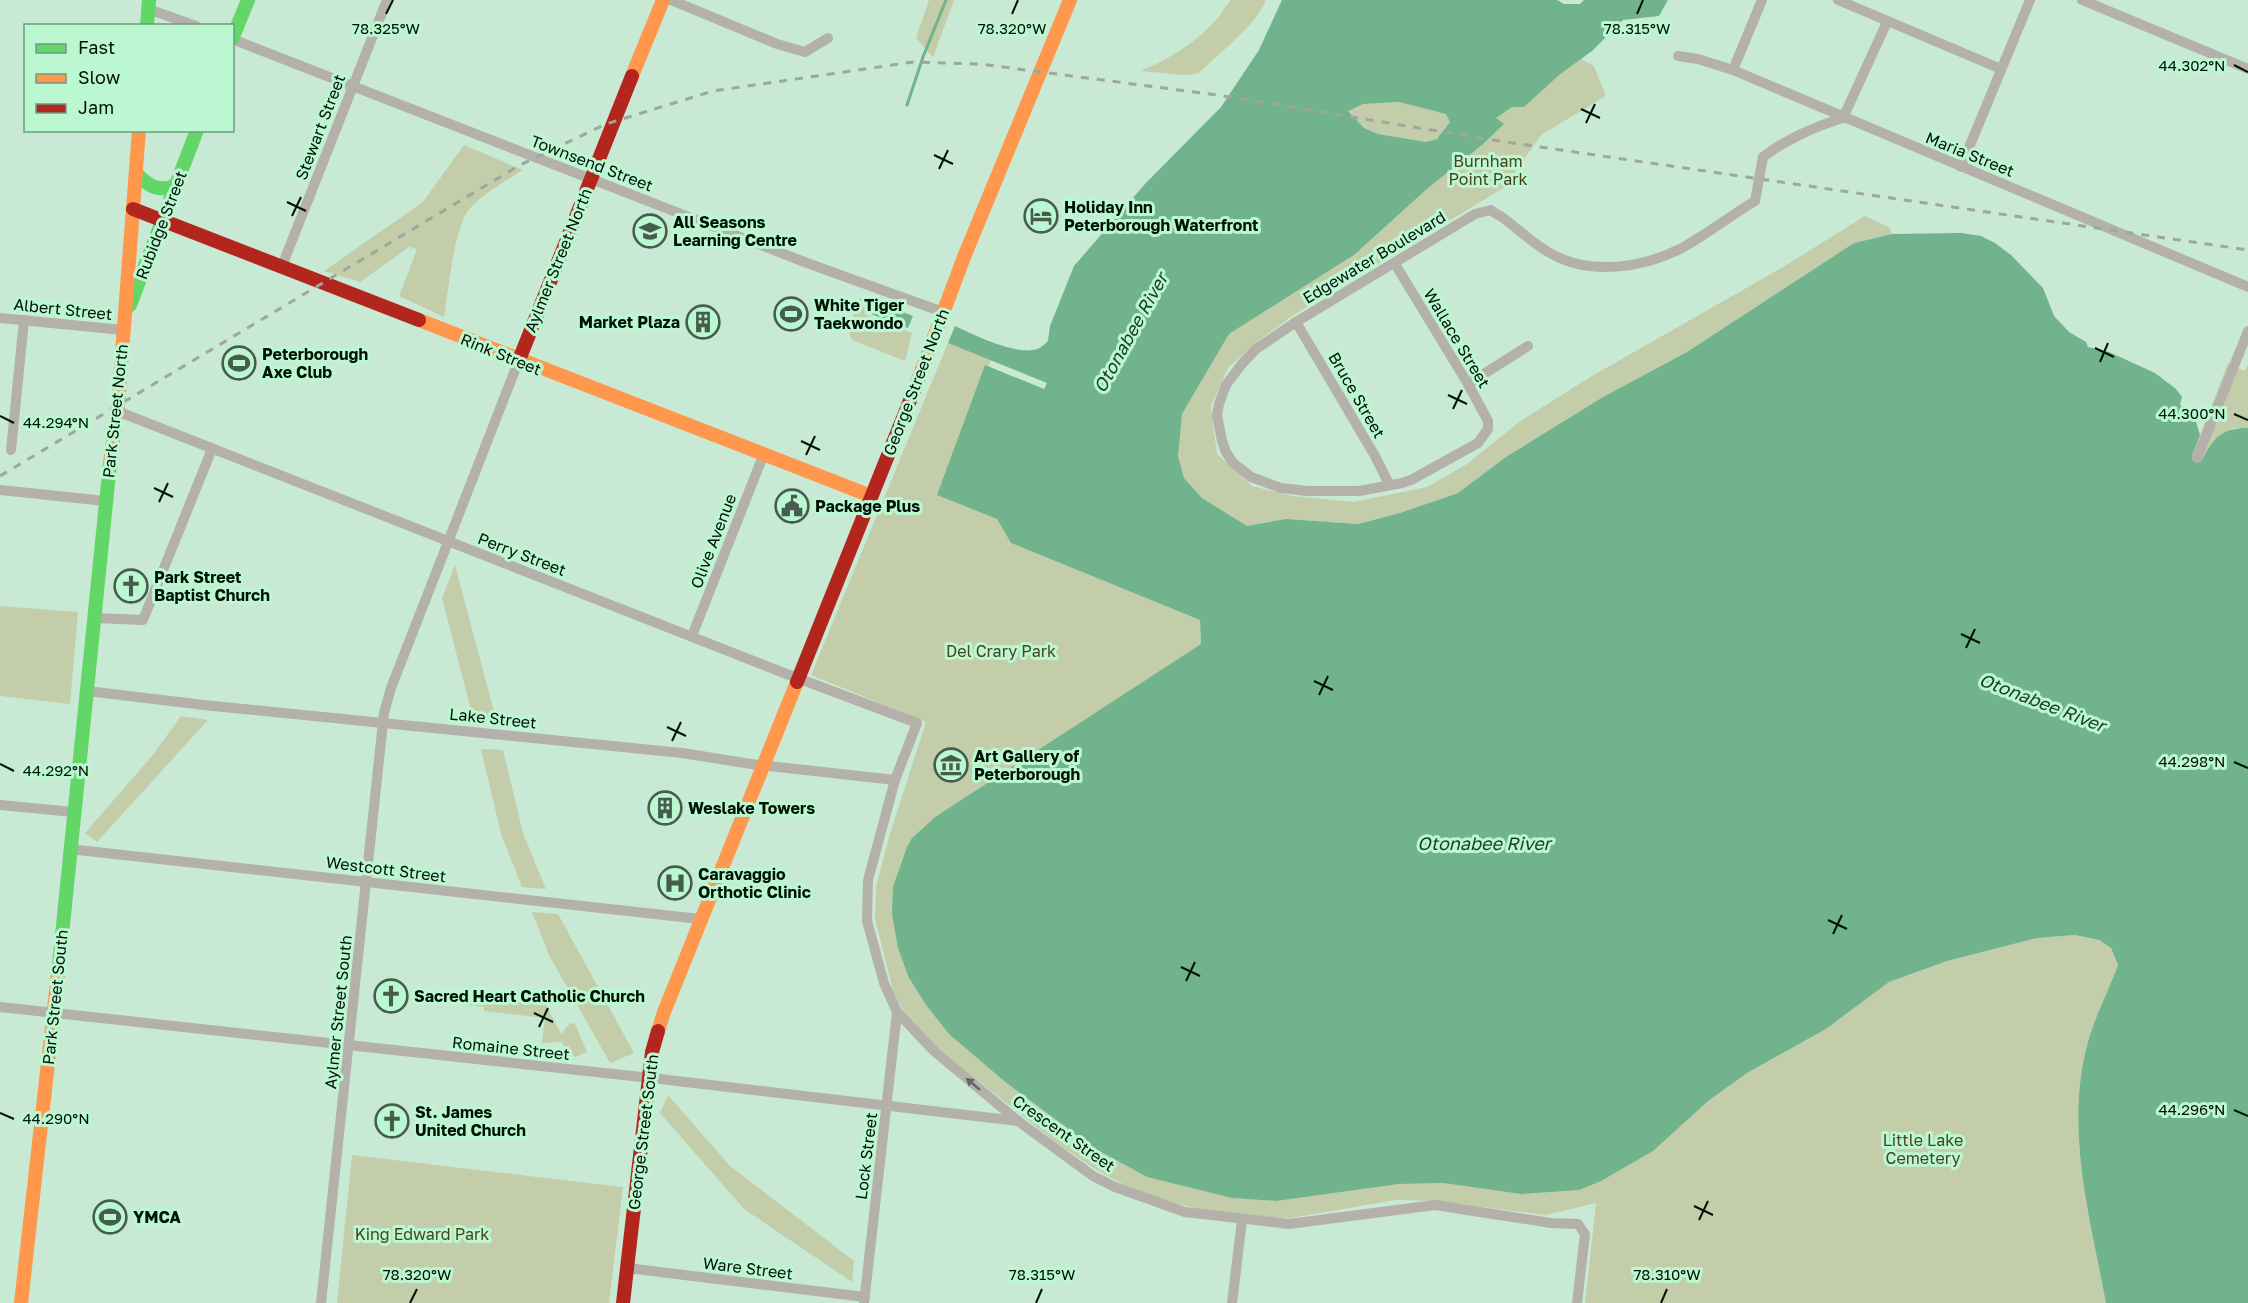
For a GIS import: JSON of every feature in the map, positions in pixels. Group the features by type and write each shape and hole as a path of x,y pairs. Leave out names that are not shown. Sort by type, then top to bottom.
{"main road":[{"path":"234,34 248,0"},
{"name":"Aylmer Street North","path":"519,360 663,0"},
{"name":"George Street North","path":"763,765 1070,0"},
{"path":"147,24 148,4"},
{"name":"Park Street North","path":"87,691 105,501 117,411 139,132"},
{"name":"Rubidge Street","path":"124,325 196,132"},
{"path":"136,173 144,182 160,190 167,190 176,185"},
{"name":"Rink Street","path":"133,209 763,456 871,496"},
{"name":"Park Street South","path":"23,1302 87,691"},
{"name":"George Street South","path":"623,1303 652,1052 664,1012 763,765"}],"street":[{"name":"Stewart Street","path":"282,266 387,0"},
{"path":"671,0 777,44 805,52 828,38"},
{"path":"1733,70 1762,0"},
{"path":"1838,0 2001,69"},
{"path":"1961,167 2030,0"},
{"path":"2082,0 2248,69"},
{"path":"148,4 192,24"},
{"path":"1843,118 1887,22"},
{"name":"Townsend Street","path":"234,40 807,263 943,312"},
{"name":"Maria Street","path":"1678,56 1698,59 1733,70 2248,287"},
{"name":"Edgewater Boulevard","path":"1488,429 1478,443 1411,480 1359,490 1307,491 1281,488 1251,477 1233,463 1226,452 1219,432 1217,415 1226,385 1256,349 1296,321 1395,264 1475,214 1491,210 1525,237 1552,254 1571,262 1619,267 1638,264 1682,248 1755,201 1763,157 1773,149 1843,118"},
{"name":"Wallace Street","path":"1395,264 1468,384 1488,421 1488,429"},
{"name":"Albert Street","path":"0,318 124,325"},
{"path":"11,450 24,320"},
{"name":"Bruce Street","path":"1296,321 1389,484"},
{"path":"2197,458 2248,331"},
{"path":"1468,384 1528,346"},
{"name":"Aylmer Street North","path":"383,723 391,688 519,360"},
{"name":"Perry Street","path":"117,411 917,723"},
{"path":"95,618 143,620 212,449"},
{"name":"Olive Avenue","path":"692,636 763,456"},
{"path":"0,490 105,501"},
{"name":"Lake Street","path":"87,691 682,753 895,780"},
{"name":"Aylmer Street South","path":"321,1303 383,723"},
{"name":"Crescent Street","path":"917,723 895,780 868,880 867,921 884,983 897,1012 934,1051 1018,1121 1093,1176 1185,1212 1289,1224 1435,1205 1551,1223 1578,1224 1585,1234 1577,1303"},
{"path":"0,805 73,812"},
{"name":"Westcott Street","path":"69,849 700,920"},
{"name":"Romaine Street","path":"0,1006 1018,1121"},
{"name":"Lock Street","path":"865,1300 897,1012"},
{"path":"1232,1303 1242,1220"},
{"name":"Ware Street","path":"627,1268 865,1300"}],"green space":[{"path":"929,0 954,0 933,57 916,38"},
{"path":"1231,0 1266,0 1247,28 1199,73 1186,75 1140,71 1173,55 1194,41 1212,24"},
{"name":"Burnham Point Park","path":"1581,59 1594,66 1606,96 1541,135 1505,187 1292,316 1258,341 1228,368 1211,406 1217,454 1252,486 1292,496 1354,502 1427,487 1467,464 1519,422 1592,376 1783,267 1865,216 1889,227 1892,234 1854,243 1687,352 1603,397 1506,457 1458,493 1400,513 1358,524 1286,519 1247,526 1202,498 1184,478 1177,454 1182,414 1229,334 1354,255 1428,188 1482,145 1503,124 1495,118"},
{"path":"1399,102 1446,114 1451,122 1437,139 1426,142 1378,134 1364,128 1348,110 1363,104"},
{"path":"464,145 523,170 475,203 465,216 454,252 444,317 399,296 417,249 409,247 360,282 324,271 423,202"},
{"path":"860,298 867,299 862,304 866,315 912,333 905,361 852,340 850,324"},
{"path":"948,343 991,360 938,495 997,519 1011,543 1200,620 1201,644 935,817 912,838 909,978 926,1005 949,1034 1004,1081 1094,1148 1147,1177 1232,1198 1276,1201 1399,1184 1443,1183 1521,1194 1708,1101 1747,1073 1826,1029 1889,982 1947,961 2037,938 2075,935 2099,940 2111,948 2118,965 2088,1042 2081,1074 2078,1107 2082,1172 2106,1303 1585,1303 1596,1203 1546,1215 1434,1201 1396,1200 1291,1218 1247,1217 1201,1210 1142,1194 1095,1169 1057,1143 939,1050 908,1019 894,994 875,919 876,887 889,837 926,722 811,675"},
{"path":"2228,363 2245,371 2248,364 2248,428 2233,428 2202,460 2192,456"},
{"path":"455,565 496,719 473,718 442,598"},
{"path":"0,606 78,612 70,704 0,696"},
{"path":"181,716 208,720 97,842 85,833 152,756"},
{"path":"481,749 503,750 523,833 546,889 522,887 501,834"},
{"path":"532,912 558,914 634,1053 610,1063 549,955"},
{"path":"500,1000 546,1005 561,1034 570,1023 575,1024 587,1052 575,1057 561,1042 542,1043 545,1018 484,1011 484,1007 466,1005 467,1001 499,1004"},
{"path":"668,1095 730,1166 854,1261 852,1282 744,1209 660,1113"},
{"name":"King Edward Park","path":"352,1155 623,1187 609,1303 337,1303"}],"water":[{"name":"Otonabee River","path":"1282,0 1557,0 1564,4 1580,4 1584,0 1668,0 1659,16 1623,20 1592,51 1559,75 1524,107 1512,107 1496,118 1504,124 1354,255 1229,334 1182,414 1178,456 1184,478 1202,498 1247,526 1286,519 1358,524 1400,513 1458,493 1506,457 1603,397 1687,352 1854,243 1892,234 1961,233 1981,236 1995,243 2011,255 2043,288 2054,316 2069,332 2086,342 2088,347 2109,352 2155,373 2176,389 2182,397 2180,404 2187,419 2195,418 2200,435 2192,456 2202,460 2219,436 2231,430 2248,428 2248,1303 2106,1303 2082,1172 2078,1107 2081,1074 2088,1042 2118,965 2111,948 2099,940 2075,935 2037,938 1947,961 1889,982 1826,1029 1747,1073 1708,1101 1653,1151 1601,1181 1579,1190 1521,1194 1443,1183 1399,1184 1276,1201 1232,1198 1147,1177 1094,1148 1004,1081 949,1034 926,1005 909,978 898,948 892,914 893,887 912,838 935,817 1201,644 1200,620 1011,543 997,519 937,495 985,365 1044,389 1047,383 948,343 955,326 996,344 1018,350 1037,349 1046,343 1050,326 1074,266 1145,184 1221,107 1259,50","holes":["1399,102 1446,114 1450,122 1437,139 1426,142 1378,134 1364,128 1348,111 1363,104"]},
{"path":"876,302 913,316 908,328 871,314"}],"waterway":[{"path":"907,105 946,0"}],"railway":[{"path":"0,476 520,165 606,124 713,91 913,62 980,64 1217,95 1499,141 2248,250"}],"traffic: fast":[{"path":"147,24 149,0"},
{"path":"234,34 248,0"},
{"path":"130,305 196,132"},
{"path":"136,173 154,187 164,188 176,185"},
{"path":"58,974 110,464"}],"traffic: slow":[{"path":"632,76 663,0"},
{"path":"915,388 964,257 1070,0"},
{"path":"110,464 118,405 139,132"},
{"path":"419,320 871,496"},
{"path":"658,1031 797,682"},
{"path":"21,1303 58,974"}],"traffic: jam":[{"path":"519,360 632,76"},
{"path":"133,209 419,320"},
{"path":"797,682 915,388"},
{"path":"623,1303 652,1052 658,1031"}],"place":[{"name":"Holiday Inn Peterborough Waterfront","path":"1041,216"},
{"name":"All Seasons Learning Centre","path":"650,231"},
{"name":"White Tiger Taekwondo","path":"791,314"},
{"name":"Market Plaza","path":"703,322"},
{"name":"Peterborough Axe Club","path":"239,363"},
{"name":"Package Plus","path":"792,506"},
{"name":"Park Street Baptist Church","path":"131,586"},
{"name":"Art Gallery of Peterborough","path":"951,765"},
{"name":"Weslake Towers","path":"665,808"},
{"name":"Caravaggio Orthotic Clinic","path":"675,883"},
{"name":"Sacred Heart Catholic Church","path":"391,996"},
{"name":"St. James United Church","path":"392,1121"},
{"name":"YMCA","path":"110,1217"}],"park label":[{"name":"Del Crary Park","path":"1001,651"},
{"name":"Little Lake Cemetery","path":"1923,1149"}]}
